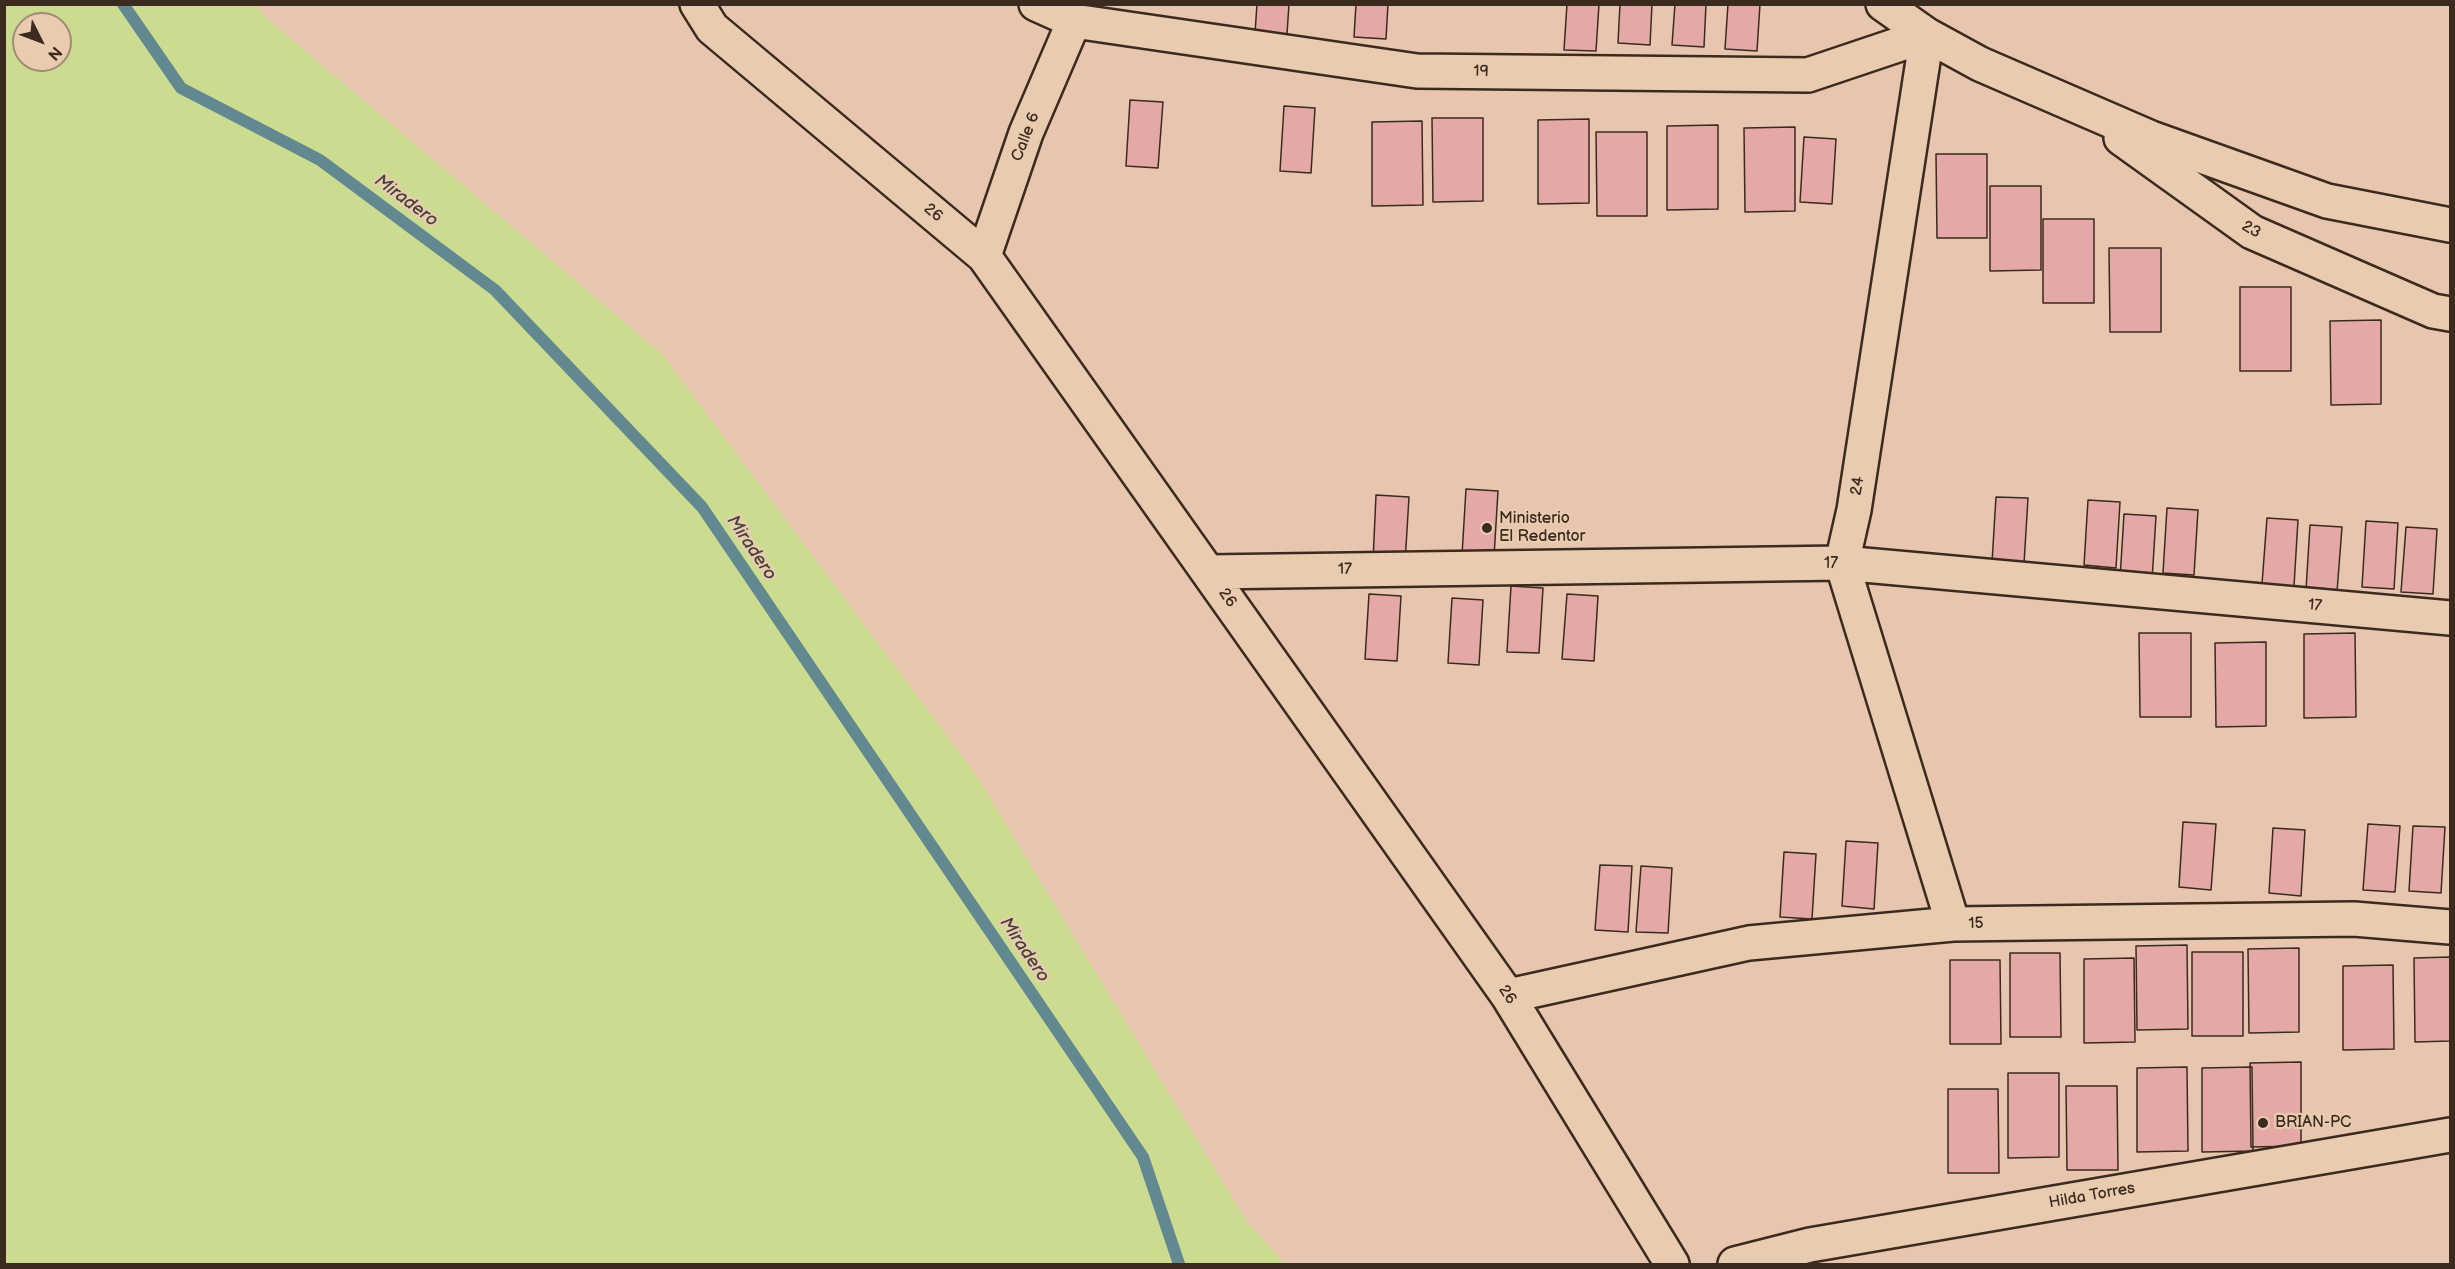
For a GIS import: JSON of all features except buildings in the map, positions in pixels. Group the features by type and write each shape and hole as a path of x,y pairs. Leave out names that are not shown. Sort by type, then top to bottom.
{"street":[{"name":"26","path":"697,4 712,28 984,256 1508,996 1672,1264"},
{"name":"19","path":"1036,4 1074,21 1417,71 1808,75 1927,35"},
{"name":"23","path":"1883,4 1927,35 1980,64 2151,138 2326,201 2451,225"},
{"name":"Calle 6","path":"984,256 1026,133 1074,21"},
{"name":"24","path":"1927,35 1854,510 1842,563 1953,924"},
{"name":"23","path":"2074,104 2252,232 2433,311 2451,314"},
{"name":"17","path":"1208,572 1842,563 2451,618"},
{"name":"15","path":"1508,996 1749,943 1953,924 2354,919 2451,927"},
{"name":"Hilda Torres","path":"1735,1264 1810,1245 2451,1135"}],"green space":[{"path":"5,4 256,5 269,20 662,354 975,773 1247,1222 1285,1264 5,1264"}],"waterway":[{"name":"Miradero","path":"123,4 181,88 320,160 495,290 702,507 1143,1157 1179,1264"}],"place":[{"name":"Ministerio El Redentor","path":"1487,528"},
{"name":"BRIAN-PC","path":"2263,1123"}]}
